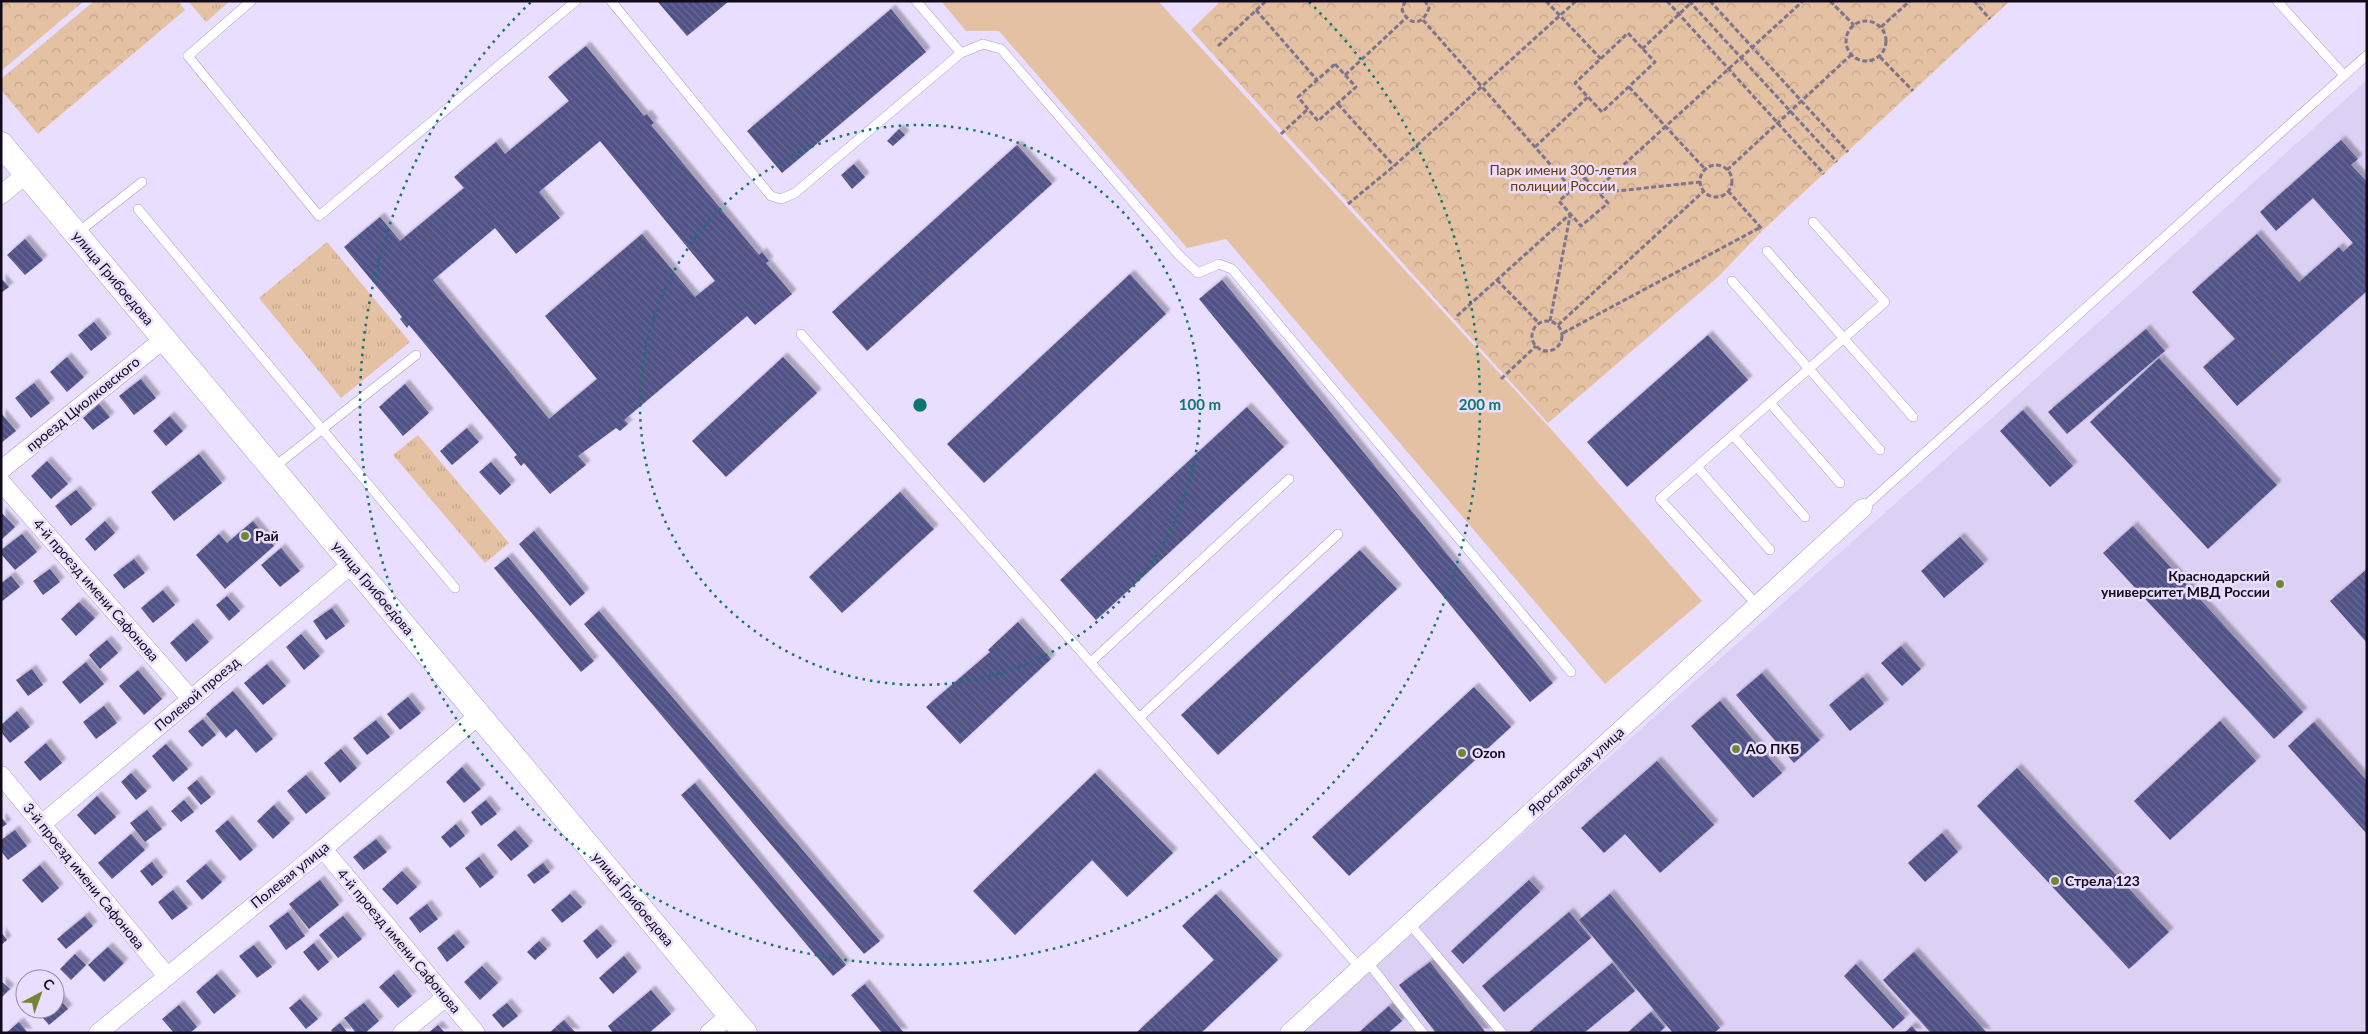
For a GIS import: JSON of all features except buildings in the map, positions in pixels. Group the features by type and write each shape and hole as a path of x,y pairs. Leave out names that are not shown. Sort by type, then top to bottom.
{"street":[{"name":"улица Грибоедова","path":"1,144 738,1024"},
{"path":"1,195 26,174"},
{"name":"проезд Циолковского","path":"1,470 164,339"},
{"name":"4-й проезд имени Сафонова","path":"1,482 191,699"},
{"name":"Ярославская улица","path":"1289,1033 1863,508"},
{"name":"Полевой проезд","path":"42,824 352,564"},
{"name":"Полевая улица","path":"98,1033 323,849 479,715"},
{"name":"3-й проезд имени Сафонова","path":"1,775 167,976"},
{"name":"4-й проезд имени Сафонова","path":"323,849 476,1033"},
{"path":"402,1033 446,997"},
{"path":"709,1033 738,1024"}],"lane":[{"path":"251,1 188,56 319,216 576,1"},
{"path":"611,1 771,196 781,199 795,193 961,53 983,44 1000,49 1177,254 1198,274 1219,264 1232,270 1571,672"},
{"path":"916,1 961,53"},
{"path":"2277,1 2344,75"},
{"path":"1863,508 2367,55"},
{"path":"76,234 142,182"},
{"path":"138,209 455,588"},
{"path":"1757,605 1660,499 1885,302 1813,222"},
{"path":"1767,251 1913,417"},
{"path":"1732,281 1880,450"},
{"path":"801,334 1423,1033"},
{"path":"273,468 416,355"},
{"path":"1770,403 1840,482"},
{"path":"1734,435 1805,516"},
{"path":"1697,467 1770,550"},
{"path":"1091,662 1289,478"},
{"path":"1140,717 1338,534"},
{"path":"1409,923 1502,1033"}],"path":[{"path":"1218,46 1266,1"},
{"path":"1405,1 1402,10 1406,18 1413,22 1423,20"},
{"path":"1423,20 1429,8 1426,1"},
{"path":"1546,1 1601,58"},
{"path":"1348,204 1394,166 1576,1"},
{"path":"1667,1 1824,174"},
{"path":"1710,1 1848,152"},
{"path":"1597,191 1803,1"},
{"path":"1830,1 1854,25"},
{"path":"1881,27 1910,1"},
{"path":"1974,1 1990,19"},
{"path":"1642,49 1691,2 1836,162"},
{"path":"1256,10 1317,80"},
{"path":"1345,75 1406,18"},
{"path":"1423,20 1572,189"},
{"path":"1865,21 1876,23 1881,27 1887,40 1880,57 1867,62 1851,55 1847,47 1846,38 1854,25 1865,21"},
{"path":"1628,33 1655,62 1602,112 1575,83 1601,58 1628,33"},
{"path":"1727,170 1851,55"},
{"path":"1880,57 1914,91"},
{"path":"1335,64 1345,75 1356,87 1318,121 1298,98 1335,64"},
{"path":"1628,87 1705,169"},
{"path":"1535,147 1588,97"},
{"path":"1338,104 1394,166"},
{"path":"1281,134 1308,109"},
{"path":"1712,166 1721,166 1727,170 1732,179 1728,191 1721,196 1713,196 1704,191 1700,182 1705,169 1712,166"},
{"path":"1585,178 1597,191 1608,203 1581,226 1559,201 1585,178"},
{"path":"1597,191 1700,182"},
{"path":"1558,324 1704,191"},
{"path":"1563,333 1762,228 1728,191"},
{"path":"1457,316 1570,214"},
{"path":"1550,321 1570,214"},
{"path":"1497,280 1538,323"},
{"path":"1550,321 1558,324 1563,333 1560,344 1555,350 1548,352 1540,350 1536,346 1532,335 1538,323 1550,321"},
{"path":"1502,379 1536,346"}],"shaded area":[{"path":"2367,80 2367,1033 1298,1033 2020,393"}],"green space":[{"path":"1,1 84,1 1,71"},
{"path":"94,1 178,1 185,10 38,134 1,90 1,79"},
{"path":"188,1 230,1 206,22"},
{"path":"941,1 1158,1 1559,438 1702,601 1605,684 1226,239 1187,248 999,31 966,31"},
{"name":"Парк имени 300-летия полиции России","path":"1221,1 2010,1 1763,230 1718,277 1548,423 1191,30"},
{"path":"327,242 410,342 341,398 259,298"},
{"path":"418,435 509,543 485,563 393,455"}],"place":[{"name":"Рай","path":"245,536"},
{"name":"Краснодарский университет МВД России","path":"2280,584"},
{"name":"АО ПКБ","path":"1736,749"},
{"name":"Ozon","path":"1462,753"},
{"name":"Стрела 123","path":"2055,881"}]}
